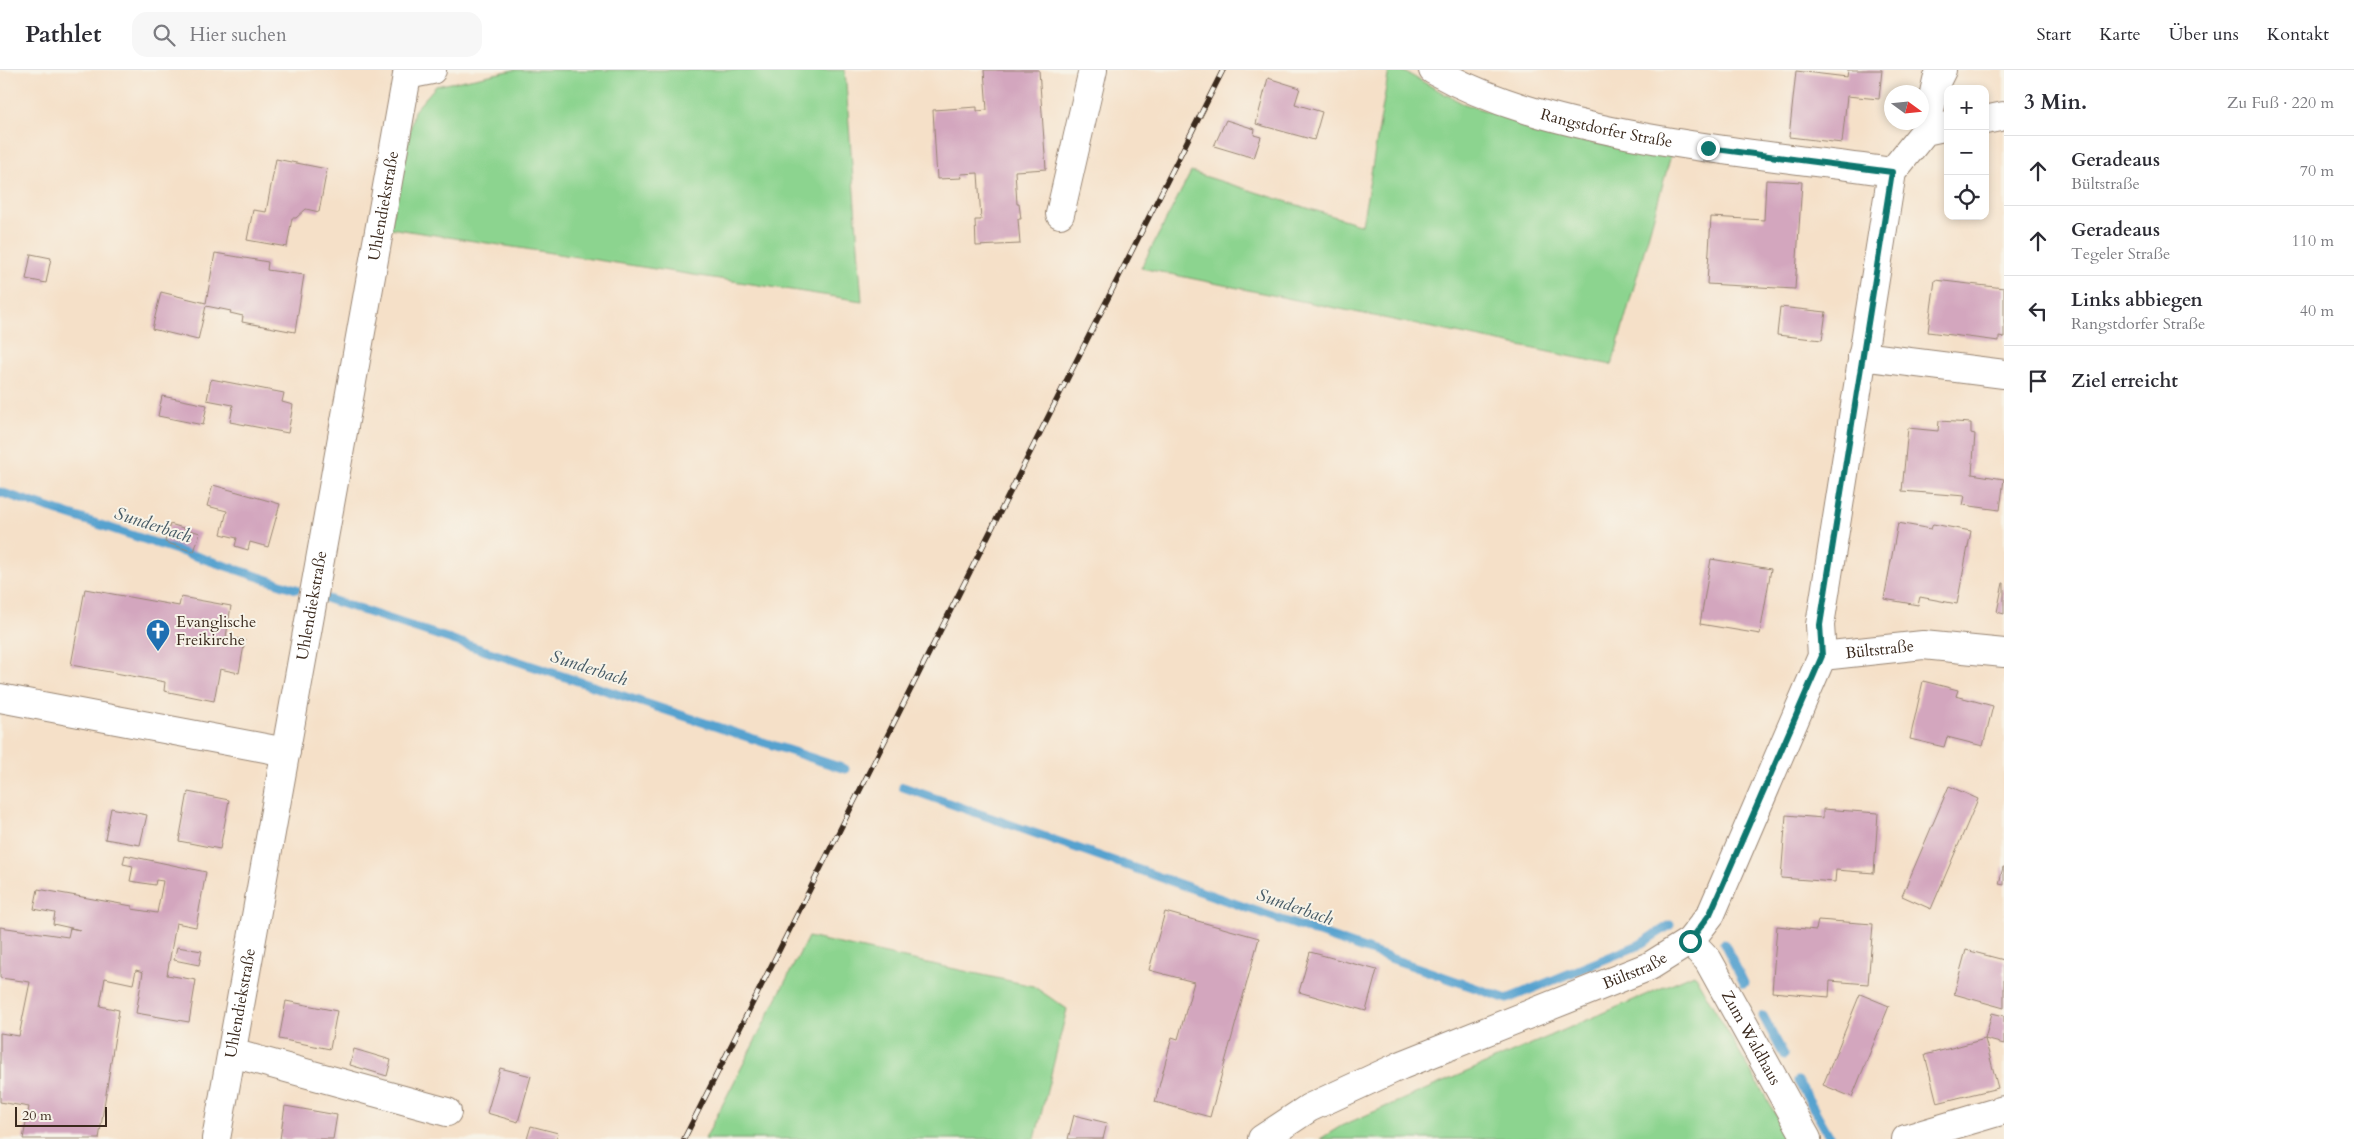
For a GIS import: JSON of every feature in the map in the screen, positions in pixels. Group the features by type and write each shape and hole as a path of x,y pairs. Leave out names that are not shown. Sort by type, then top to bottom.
{"street":[{"path":"1060,214 1093,70"},
{"name":"Rangstdorfer Straße","path":"1433,70 1464,88 1556,120 1708,148 1892,172"},
{"path":"1822,656 1820,625 1892,172 1936,129 1937,80 1942,70"},
{"name":"Uhlendiekstraße","path":"216,1139 286,752 415,72"},
{"path":"1989,119 2004,116"},
{"path":"1862,356 2004,374"},
{"name":"Bültstraße","path":"1262,1139 1309,1108 1393,1069 1650,966 1690,941 1710,914 1822,656 1923,645 2004,653"},
{"path":"0,698 286,752"},
{"name":"Zum Waldhaus","path":"1690,941 1708,960 1807,1139"},
{"path":"232,1053 447,1112"},
{"path":"1906,1139 2004,1110"}],"green space":[{"path":"514,70 845,70 862,301 390,228 414,111 436,86"},
{"path":"1389,70 1401,70 1462,103 1575,140 1671,155 1612,365 1141,268 1191,172 1362,225"},
{"path":"808,937 1033,986 1067,1009 1035,1139 705,1139"},
{"path":"1694,974 1790,1139 1320,1139 1341,1126"}],"building":[{"path":"984,70 1039,70 1046,169 1015,171 1017,204 1019,204 1021,219 1018,219 1020,244 976,246 975,220 981,220 978,173 961,174 962,178 937,179 933,110 977,107 977,111 987,110"},
{"path":"1848,70 1882,70 1879,99 1847,96 1842,143 1789,137 1796,71 1847,77"},
{"path":"1268,78 1300,88 1295,104 1322,112 1314,140 1256,124"},
{"path":"1226,120 1255,129 1254,135 1261,137 1254,158 1214,146"},
{"path":"276,159 327,169 319,212 306,209 296,218 292,218 287,247 247,240 253,210 266,212"},
{"path":"1766,180 1802,182 1795,289 1707,284 1711,217 1764,220"},
{"path":"215,253 268,262 267,270 304,275 295,332 242,322 243,316 230,313 231,311 206,306 198,340 152,329 161,292 206,303"},
{"path":"31,254 51,258 46,283 26,279"},
{"path":"1935,280 2004,288 2004,338 1999,337 1999,341 1928,332"},
{"path":"1780,307 1826,312 1822,340 1777,335"},
{"path":"211,379 284,393 282,402 293,405 288,433 230,422 233,405 207,400"},
{"path":"162,396 207,405 203,425 158,416"},
{"path":"1939,421 1971,423 1971,433 1975,434 1972,474 2004,479 2000,510 1963,505 1965,496 1902,491 1908,428 1938,431"},
{"path":"213,485 280,504 268,547 250,542 248,550 235,546 237,538 221,534 227,511 207,506"},
{"path":"1898,523 1931,529 1933,524 1971,531 1957,604 1920,597 1918,605 1884,599"},
{"path":"170,524 200,533 194,552 165,542"},
{"path":"1711,559 1771,569 1760,634 1700,624"},
{"path":"2004,583 2004,614 1997,612"},
{"name":"Evanglische Freikirche","path":"85,589 179,606 181,597 231,606 226,637 245,640 239,673 220,669 214,701 164,691 165,682 71,665"},
{"path":"1923,681 1958,690 1956,696 1993,706 1983,746 1947,737 1944,747 1910,739"},
{"path":"1949,786 1978,799 1931,909 1902,896"},
{"path":"188,792 229,800 220,849 179,841"},
{"path":"111,808 147,815 140,845 105,839"},
{"path":"1823,809 1878,813 1874,873 1836,870 1835,882 1781,878 1786,815 1823,818"},
{"path":"125,855 206,872 196,927 176,923 167,975 196,980 189,1022 136,1013 143,972 136,970 133,984 105,978 100,1006 119,1010 99,1139 23,1139 29,1107 0,1102 0,1033 19,1036 30,982 0,978 0,927 68,937 70,928 80,930 53,924 55,913 34,909 38,889 132,906 132,909 157,913 163,881 156,880 155,885 130,881 133,866 123,864"},
{"path":"2004,867 2004,885 1999,884"},
{"path":"1165,912 1259,938 1210,1117 1155,1102 1172,1037 1178,1039 1194,982 1149,970"},
{"path":"1818,920 1873,924 1868,984 1830,981 1829,997 1772,992 1777,926 1816,930"},
{"path":"177,947 202,951 199,965 174,960"},
{"path":"1966,950 2004,960 2004,1008 1954,994"},
{"path":"1310,952 1377,970 1366,1011 1299,992"},
{"path":"1860,994 1889,1006 1852,1097 1823,1085"},
{"path":"286,1001 337,1011 330,1049 279,1039"},
{"path":"1992,1013 2004,1016 2004,1044 1985,1039"},
{"path":"1985,1039 1998,1088 1937,1103 1925,1055"},
{"path":"354,1049 391,1060 387,1076 350,1065"},
{"path":"500,1068 531,1076 518,1122 487,1113"},
{"path":"285,1106 337,1115 333,1139 280,1139"},
{"path":"1074,1115 1107,1123 1103,1139 1068,1139"},
{"path":"531,1126 558,1133 556,1139 527,1139"}],"waterway":[{"name":"Sunderbach","path":"0,492 296,589"},
{"name":"Sunderbach","path":"322,597 845,769"},
{"name":"Sunderbach","path":"903,787 1507,999 1639,945 1670,925"},
{"name":"Sunderbach","path":"1724,943 1744,983"},
{"name":"Sunderbach","path":"1763,1016 1784,1055"},
{"name":"Sunderbach","path":"1798,1081 1831,1139"}],"railway":[{"path":"684,1139 1223,70"}],"place":[{"name":"Evanglische Freikirche","path":"158,652"}],"route":[{"path":"1690,941 1710,914 1822,656 1820,625 1892,172 1708,148"}]}
